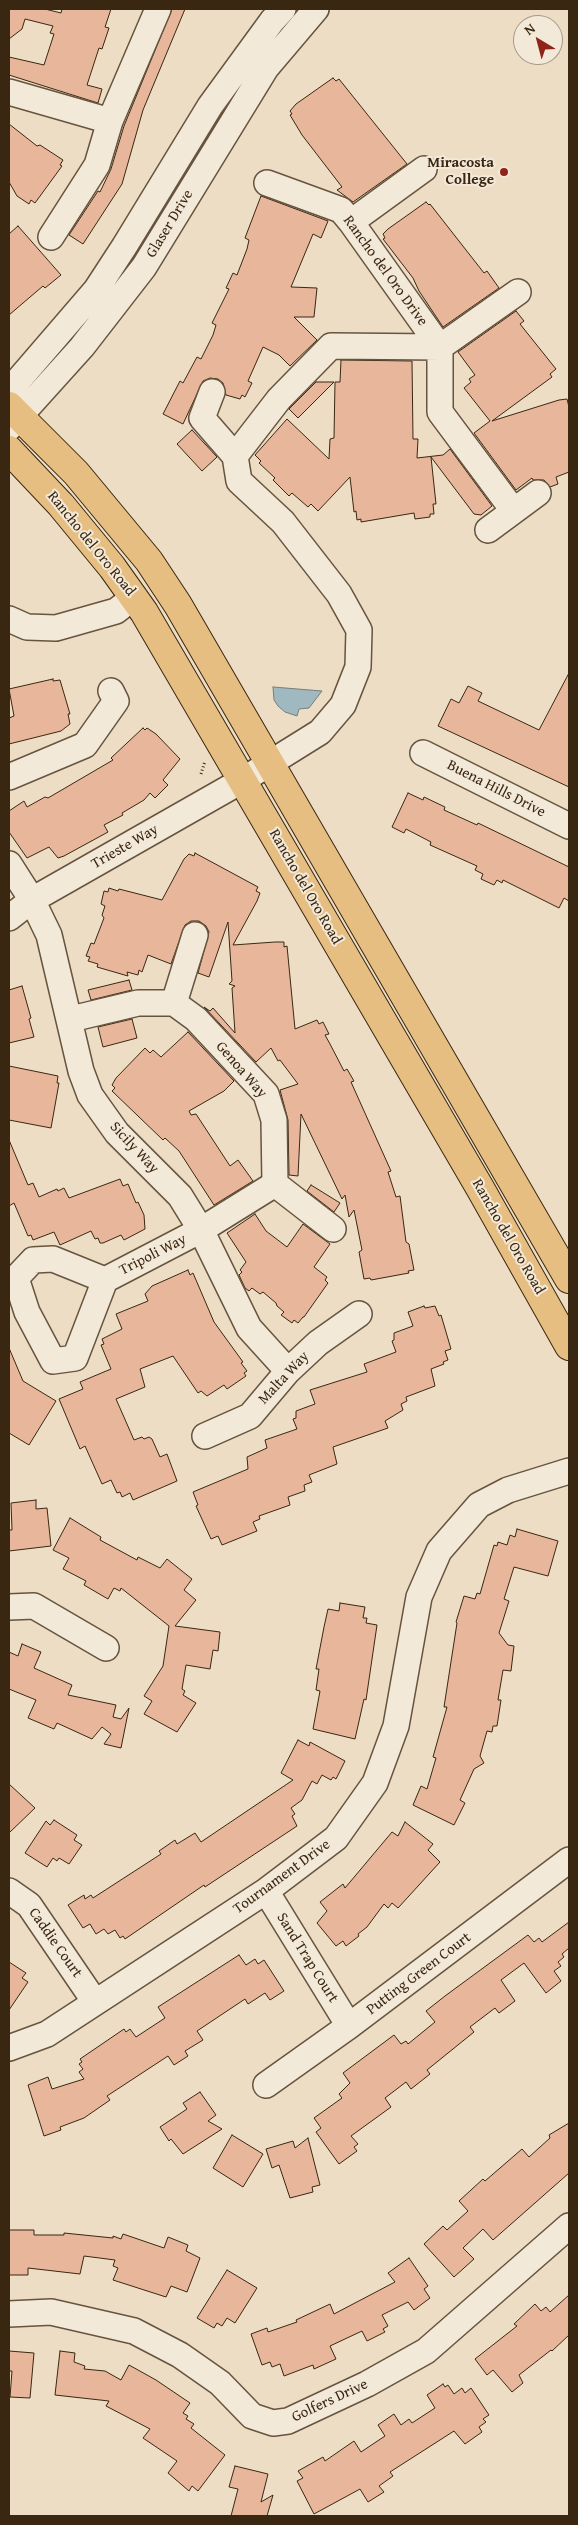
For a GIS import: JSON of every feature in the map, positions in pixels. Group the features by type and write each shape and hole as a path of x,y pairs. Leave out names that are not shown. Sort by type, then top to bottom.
{"main road":[{"path":"13,417 76,473 149,561 178,605 569,1279"},
{"name":"Rancho del Oro Road","path":"9,450 61,504 134,598 243,780 569,1346"}],"street":[{"path":"51,237 97,165 110,121 158,9"},
{"name":"Glaser Drive","path":"9,391 96,290 210,106 272,21 283,9"},
{"name":"Glaser Drive","path":"13,417 82,347 144,267 266,68 316,9"},
{"path":"9,92 110,121"},
{"path":"350,222 424,170"},
{"name":"Rancho del Oro Drive","path":"267,183 341,210 440,347"},
{"path":"513,510 440,412 440,347 518,292"},
{"name":"Rancho del Oro Drive","path":"235,456 279,399 331,346 440,347"},
{"path":"212,392 202,418 235,456 239,481 282,522 339,594 359,630 358,667 343,705 320,732 269,762 243,780"},
{"path":"488,530 538,493"},
{"path":"9,619 27,627 56,628 116,611 134,598"},
{"path":"9,777 85,745 116,701 111,691"},
{"name":"Buena Hills Drive","path":"423,753 569,826"},
{"name":"Trieste Way","path":"9,918 32,900 243,780"},
{"name":"Sicily Way","path":"9,864 32,900 49,935 71,1019 81,1071 90,1095 117,1133 180,1196 201,1230 249,1328 288,1371"},
{"path":"71,1019 138,1003 174,1003 195,935"},
{"name":"Genoa Way","path":"174,1003 196,1019 266,1094 274,1120 275,1184"},
{"path":"201,1230 275,1184 333,1229"},
{"name":"Tripoli Way","path":"106,1280 201,1230"},
{"name":"Malta Way","path":"205,1436 250,1416 288,1371 318,1343 359,1314"},
{"name":"Tournament Drive","path":"9,2048 47,2034 266,1891 336,1838 375,1783 396,1726 419,1597 438,1552 479,1506 508,1490 569,1471"},
{"path":"9,1607 34,1606 106,1648"},
{"name":"Putting Green Court","path":"266,2085 349,2026 569,1860"},
{"name":"Caddie Court","path":"9,1891 29,1905 95,2002"},
{"name":"Sand Trap Court","path":"266,1891 349,2026"},
{"name":"Golfers Drive","path":"9,2314 51,2312 134,2331 180,2356 220,2383 252,2416 273,2423 288,2421 367,2384 426,2351 569,2226"}],"water":[{"path":"273,687 322,691 309,708 299,709 297,716 285,712 278,706 274,700"}],"building":[{"path":"9,9 45,9 61,13 62,9 111,9 105,27 109,28 102,49 99,48 87,85 102,89 98,103 9,75 9,57 44,65 54,34 50,33 53,26 25,19 22,29 9,39"},
{"path":"172,9 185,9 143,110 122,184 83,244 69,235 98,191 100,192 111,169 124,126"},
{"path":"333,78 336,81 339,79 407,164 353,202 337,190 342,187 302,135 290,115 292,114 290,111 296,104"},
{"path":"9,124 37,146 40,145 63,160 60,165 62,166 35,203 31,200 29,204 17,196 9,182"},
{"path":"261,196 328,221 321,238 313,234 291,287 317,288 314,317 294,317 317,340 290,366 279,355 263,347 248,381 252,383 245,397 242,395 240,399 226,395 223,383 218,379 210,378 203,381 183,424 163,414 180,381 183,383 197,357 201,359 213,335 216,325 212,323 229,289 226,288 233,273 237,275 249,240 245,238"},
{"path":"426,202 430,204 484,273 487,271 499,288 443,327 419,291 413,278 383,239 385,238 383,234 388,229"},
{"path":"18,226 61,275 45,288 43,286 9,315 9,234"},
{"path":"516,311 524,321 520,324 556,369 550,374 552,377 492,421 567,399 569,407 569,472 556,477 558,484 550,487 544,480 533,480 532,478 516,490 474,433 490,421 464,388 471,382 469,379 475,375 458,352"},
{"path":"341,360 412,361 413,439 418,439 417,458 443,455 450,449 492,506 481,515 474,514 431,457 436,504 433,504 434,514 430,514 430,517 415,519 414,513 361,522 361,519 357,520 356,511 354,512 350,477 318,511 311,504 308,507 292,493 289,496 273,480 275,478 259,463 261,461 255,455 287,419 329,459 330,439 334,438 335,382 340,382"},
{"path":"316,382 334,382 298,418 289,409"},
{"path":"192,430 217,457 202,471 177,444"},
{"path":"569,673 569,787 438,726 451,699 459,703 468,686 482,693 478,701 539,730"},
{"path":"53,679 53,681 60,680 70,714 68,714 70,724 61,731 9,744 9,718 14,716 9,689"},
{"path":"143,728 145,730 147,728 156,734 180,759 163,780 168,785 155,798 150,793 144,800 122,813 123,815 104,825 108,832 64,856 58,858 49,847 27,858 9,832 9,811 24,801 27,807 45,797 48,798 113,760 111,758"},
{"path":"408,793 423,800 424,797 445,807 444,810 477,825 478,823 569,867 569,901 564,898 559,908 503,880 502,883 497,880 494,885 481,879 483,874 475,870 477,866 430,845 431,842 406,829 404,833 392,827"},
{"path":"195,853 258,887 256,891 260,893 257,901 233,945 284,942 284,947 287,946 295,1029 317,1020 319,1024 323,1022 329,1034 325,1035 344,1071 347,1069 354,1081 351,1082 391,1171 388,1172 396,1197 400,1196 406,1242 409,1244 414,1270 408,1271 409,1273 371,1280 370,1278 364,1279 359,1252 362,1250 354,1210 349,1217 345,1195 342,1199 301,1114 298,1176 289,1175 288,1120 280,1090 298,1084 280,1060 278,1061 271,1048 256,1062 204,1007 210,1011 213,1008 235,1033 232,988 235,986 229,984 232,981 228,922 209,977 198,973 209,932 206,926 199,921 191,921 185,925 171,964 148,955 142,972 139,970 138,975 127,972 128,976 97,967 98,964 88,961 90,957 86,956 91,943 94,944 104,918 102,915 105,906 101,904 104,891 108,892 109,888 118,891 119,889 162,900 184,859 189,854 194,856"},
{"path":"129,980 132,990 91,1000 88,990"},
{"path":"22,986 34,1037 9,1043 9,990"},
{"path":"132,1019 137,1038 103,1047 98,1027"},
{"path":"188,1032 234,1081 224,1091 189,1111 191,1115 196,1114 230,1166 238,1160 253,1181 214,1205 179,1151 165,1138 163,1140 112,1091 115,1088 112,1085 116,1078 145,1048 150,1053 153,1050 161,1057"},
{"path":"9,1066 58,1076 57,1083 59,1083 51,1128 9,1120"},
{"path":"9,1140 28,1185 33,1183 39,1197 64,1188 69,1198 120,1179 123,1186 128,1184 136,1203 138,1202 144,1215 145,1229 124,1240 121,1235 103,1243 100,1243 98,1238 95,1239 91,1231 60,1245 54,1232 33,1240 31,1235 28,1236 14,1203 9,1206"},
{"path":"311,1185 340,1203 334,1212 307,1191"},
{"path":"255,1214 266,1231 287,1247 303,1224 330,1244 314,1267 327,1277 325,1280 328,1283 298,1323 294,1320 292,1323 281,1315 284,1312 263,1292 260,1294 252,1288 249,1291 245,1288 239,1275 246,1262 227,1233"},
{"path":"188,1270 190,1275 193,1273 214,1322 243,1362 241,1363 247,1371 244,1373 246,1376 227,1389 224,1385 207,1396 201,1391 198,1393 173,1356 140,1369 145,1387 116,1399 134,1440 142,1437 144,1439 149,1437 152,1439 160,1457 167,1454 177,1481 133,1500 130,1493 122,1497 120,1492 117,1493 111,1480 102,1484 85,1446 80,1449 59,1399 83,1389 80,1382 111,1369 101,1345 104,1344 102,1339 122,1329 116,1314 148,1301 145,1294 152,1286"},
{"path":"424,1306 425,1308 435,1306 439,1316 441,1315 451,1349 445,1351 448,1360 443,1362 444,1364 431,1369 435,1386 406,1397 407,1401 401,1404 403,1410 385,1421 388,1428 333,1447 337,1464 309,1475 312,1482 304,1485 305,1491 288,1497 290,1505 259,1516 260,1519 253,1522 257,1531 222,1545 218,1536 211,1539 196,1506 198,1505 193,1492 248,1469 247,1457 267,1448 265,1440 297,1429 293,1419 296,1418 296,1411 315,1404 310,1390 367,1372 364,1364 396,1352 392,1341 394,1340 394,1333 413,1326 408,1312"},
{"path":"9,1348 23,1381 56,1401 29,1445 9,1433"},
{"path":"36,1500 36,1509 47,1508 51,1546 9,1551 9,1530 12,1530 11,1503"},
{"path":"70,1518 101,1537 100,1540 137,1560 138,1557 160,1568 167,1559 192,1579 184,1590 196,1600 175,1626 220,1632 218,1651 213,1650 210,1669 186,1665 182,1689 185,1691 183,1695 196,1703 177,1732 144,1714 152,1701 144,1696 163,1666 169,1626 121,1588 120,1591 114,1588 108,1599 84,1585 86,1581 63,1569 69,1558 53,1550"},
{"path":"517,1529 558,1541 548,1576 514,1567 504,1599 509,1601 499,1633 508,1645 514,1646 511,1671 503,1670 498,1700 501,1700 497,1726 493,1726 492,1732 487,1731 480,1756 484,1763 474,1769 460,1800 465,1803 454,1825 413,1805 421,1786 427,1789 436,1758 433,1757 447,1707 444,1707 456,1622 464,1596 475,1599 477,1593 480,1594 494,1545 497,1546 498,1542 507,1545 510,1535 515,1537"},
{"path":"340,1603 365,1607 363,1618 367,1618 366,1623 377,1625 366,1700 364,1699 355,1739 313,1729 320,1691 316,1690 319,1669 316,1669 324,1627 328,1609 339,1611"},
{"path":"22,1644 41,1652 34,1668 72,1685 68,1695 116,1705 113,1717 121,1719 129,1708 121,1748 104,1744 111,1734 102,1727 92,1739 57,1723 54,1729 28,1718 36,1700 9,1689 9,1652 18,1656"},
{"path":"298,1740 309,1746 310,1742 345,1761 336,1779 333,1777 331,1780 322,1775 317,1784 312,1781 302,1800 291,1808 295,1814 292,1816 297,1826 205,1887 204,1885 125,1939 123,1936 120,1938 115,1930 108,1934 104,1929 96,1934 90,1924 83,1928 68,1905 84,1895 85,1899 91,1895 93,1898 161,1854 159,1851 175,1840 177,1844 195,1833 201,1842 293,1780 281,1773"},
{"path":"9,1784 35,1808 9,1833"},
{"path":"54,1820 77,1835 74,1840 82,1845 69,1864 59,1858 57,1861 53,1858 47,1867 25,1853 46,1821 50,1825"},
{"path":"405,1822 433,1844 428,1850 440,1862 398,1908 392,1903 388,1908 384,1904 367,1927 358,1934 359,1936 346,1946 343,1941 336,1946 317,1923 327,1911 320,1902 343,1884 345,1888 392,1832 398,1836"},
{"path":"569,1922 569,1948 562,1954 564,1957 558,1962 561,1966 554,1971 561,1981 546,1993 524,1963 501,1980 515,2001 499,2013 495,2008 470,2027 474,2032 427,2070 430,2074 411,2089 406,2082 385,2098 391,2107 351,2136 358,2144 354,2147 357,2151 339,2164 316,2132 321,2128 314,2118 342,2098 339,2094 350,2083 343,2073 394,2035 401,2044 406,2041 408,2044 435,2022 426,2011 445,1996 528,1935 534,1942 539,1938 542,1942"},
{"path":"239,1955 246,1965 255,1959 258,1964 264,1960 284,1991 270,2000 265,1993 248,2004 245,1999 197,2031 203,2040 185,2051 188,2056 174,2065 168,2056 107,2096 110,2100 84,2118 60,2127 61,2130 44,2136 28,2085 48,2077 52,2089 84,2079 79,2072 83,2069 79,2064 82,2062 80,2059 124,2029 126,2032 130,2029 136,2037 165,2018 158,2007"},
{"path":"9,1962 26,1973 22,1978 28,1982 9,2010"},
{"path":"200,2092 216,2115 208,2121 222,2129 183,2154 171,2139 169,2141 160,2127 187,2109 183,2103"},
{"path":"569,2123 569,2173 493,2240 483,2229 463,2248 474,2259 454,2277 424,2244 443,2226 447,2230 468,2211 459,2201 483,2179 485,2181 522,2149 529,2157 550,2138 549,2135"},
{"path":"232,2135 263,2154 243,2187 213,2168"},
{"path":"308,2138 320,2185 312,2187 313,2192 290,2198 279,2165 272,2168 266,2149 293,2141 295,2148"},
{"path":"9,2230 34,2230 34,2235 64,2235 64,2233 113,2238 113,2236 121,2239 123,2234 164,2248 168,2237 188,2245 186,2251 200,2258 187,2292 171,2286 166,2297 113,2280 118,2268 113,2266 115,2260 84,2256 80,2274 28,2268 28,2275 9,2275"},
{"path":"409,2258 428,2286 424,2289 430,2298 414,2310 408,2302 382,2315 388,2326 383,2329 385,2332 367,2341 362,2331 330,2346 336,2359 314,2369 313,2365 284,2376 280,2364 272,2367 270,2362 262,2365 251,2334 267,2328 268,2332 297,2322 296,2320 330,2304 334,2314 395,2282 388,2273"},
{"path":"227,2270 257,2288 235,2323 227,2318 222,2326 217,2323 214,2328 197,2318"},
{"path":"569,2295 569,2335 552,2351 519,2375 523,2383 512,2392 493,2370 487,2375 475,2359 517,2326 514,2324 535,2304 541,2311 546,2307 550,2312"},
{"path":"9,2351 34,2353 30,2398 10,2397 12,2371 9,2371"},
{"path":"60,2351 75,2353 74,2362 85,2366 84,2369 105,2371 121,2380 129,2365 156,2380 190,2403 183,2413 188,2416 186,2419 194,2424 191,2428 225,2455 198,2491 192,2486 189,2491 168,2473 177,2461 143,2438 150,2429 106,2406 109,2401 55,2395"},
{"path":"443,2384 445,2387 448,2385 454,2394 462,2388 465,2393 471,2388 489,2415 483,2419 486,2422 479,2427 482,2432 465,2444 454,2431 390,2472 393,2476 379,2486 384,2492 368,2502 360,2489 314,2514 297,2481 303,2478 298,2471 323,2457 325,2461 354,2441 361,2452 385,2436 378,2425 394,2414 401,2425 409,2419 412,2423 435,2408 427,2395"},
{"path":"235,2466 268,2474 261,2502 273,2495 267,2516 231,2516 238,2489 229,2487"}],"place":[{"name":"Miracosta College","path":"504,172"}]}
